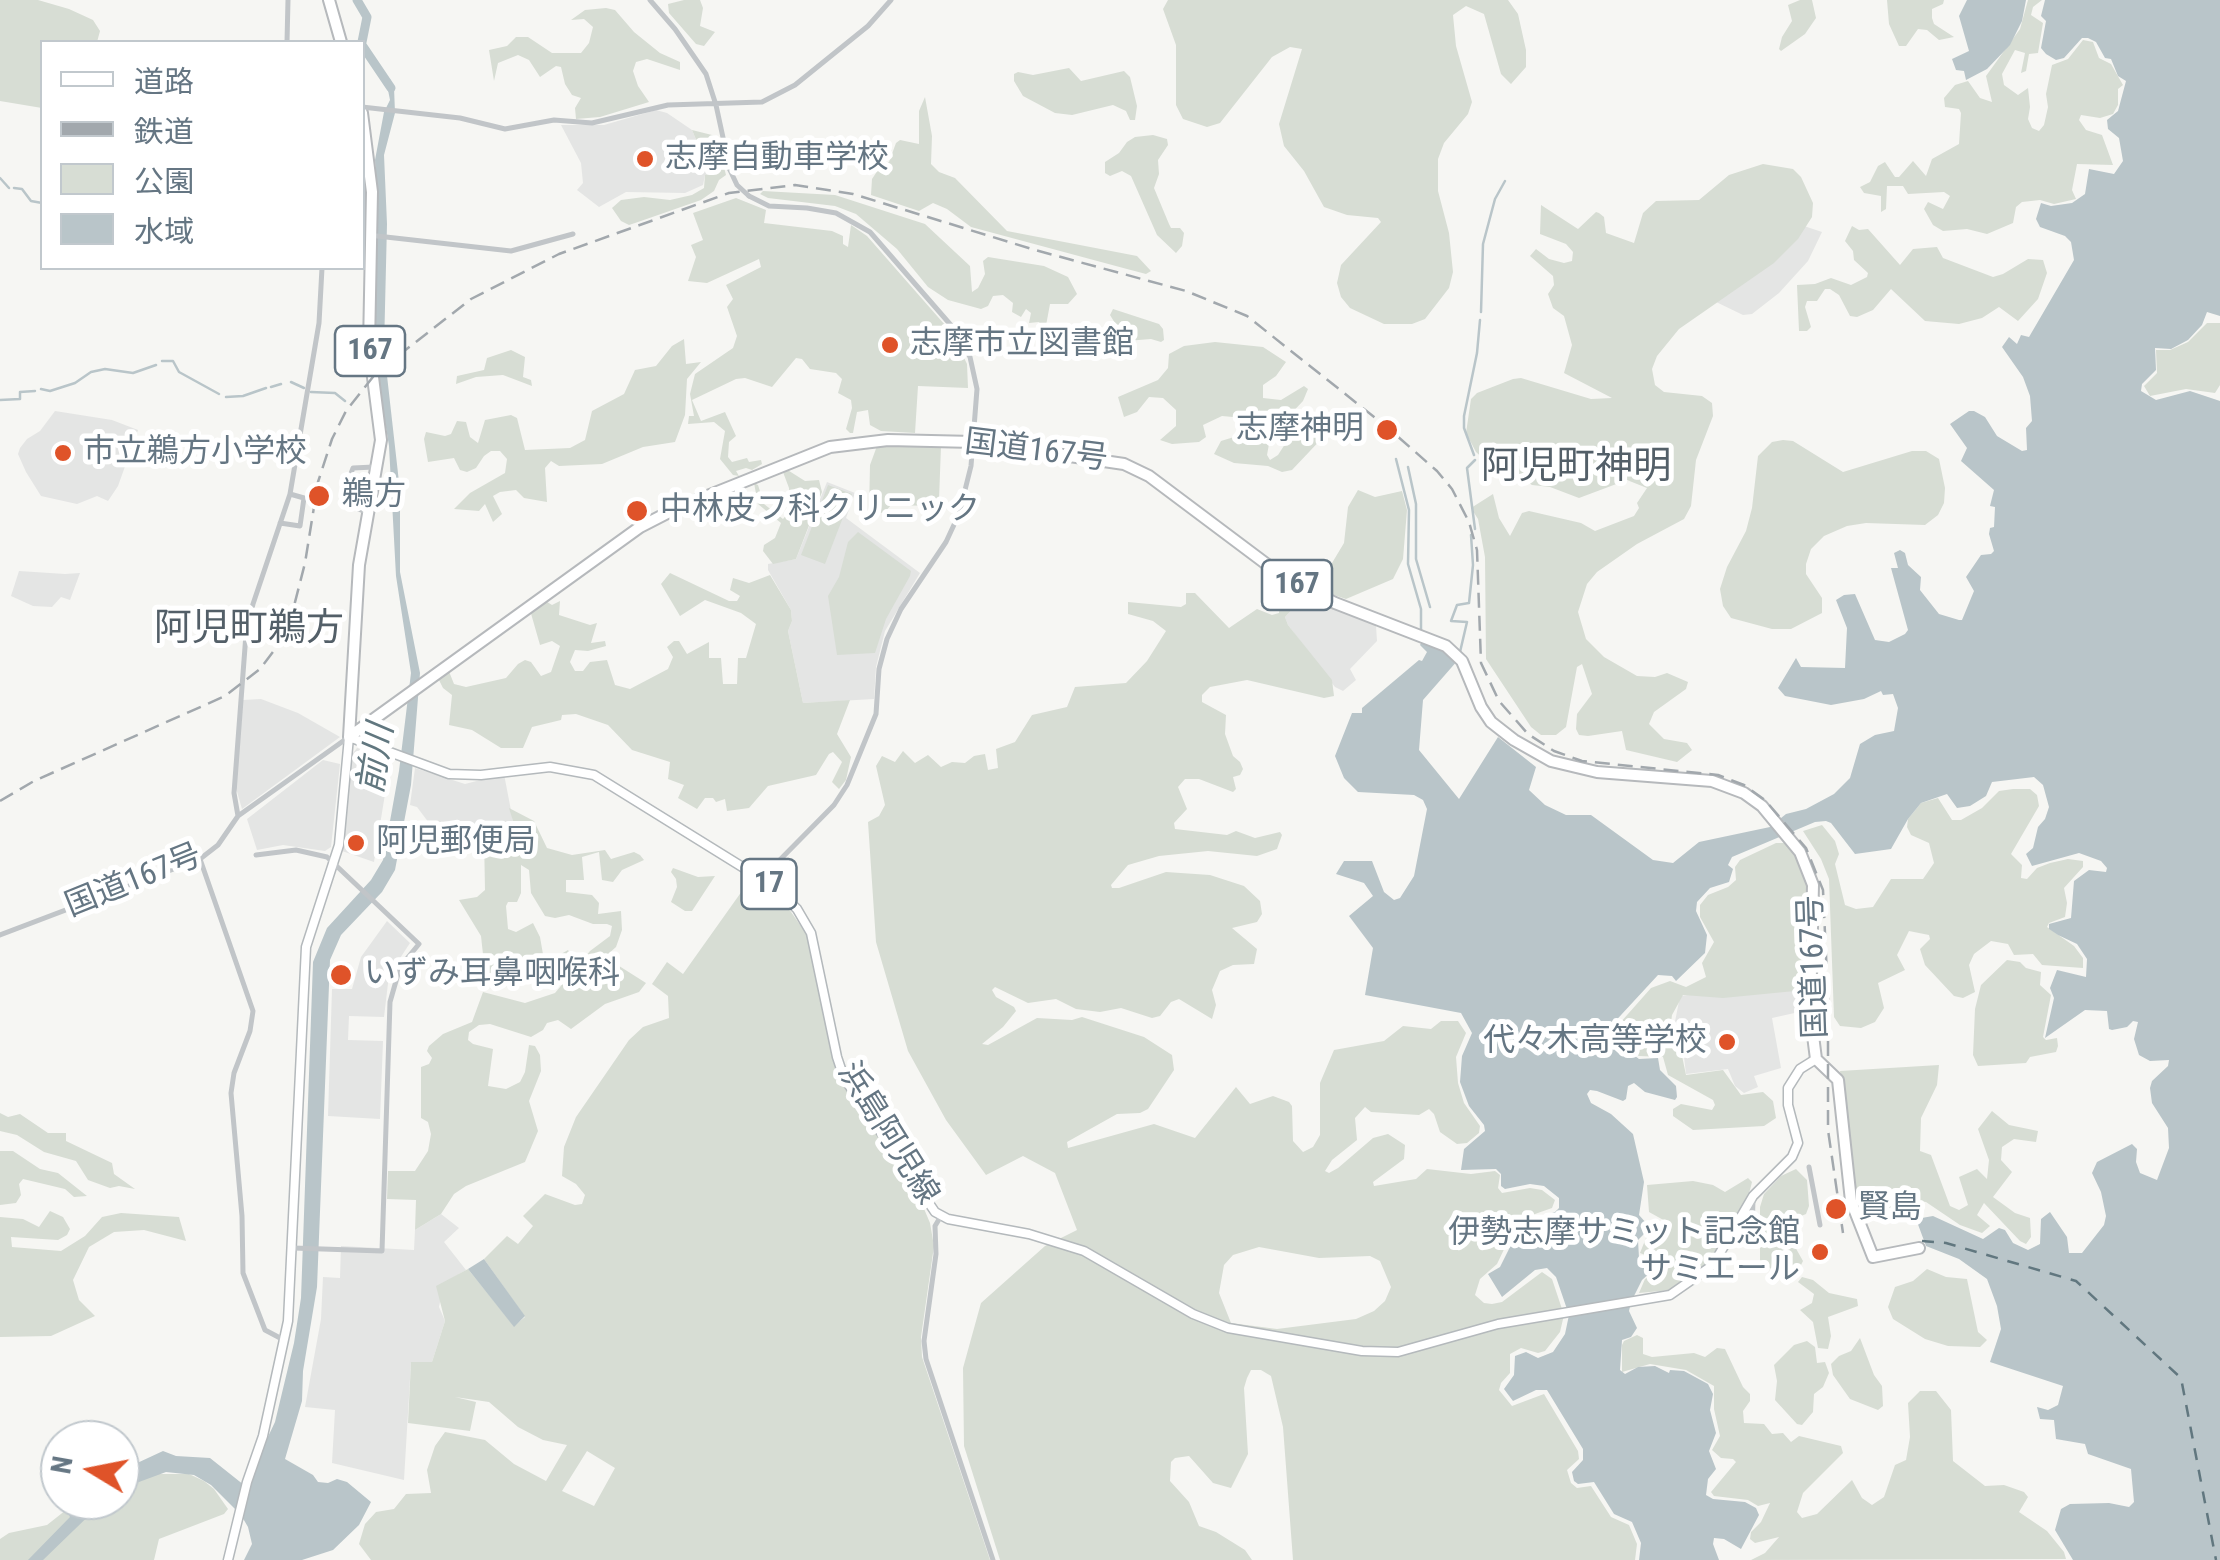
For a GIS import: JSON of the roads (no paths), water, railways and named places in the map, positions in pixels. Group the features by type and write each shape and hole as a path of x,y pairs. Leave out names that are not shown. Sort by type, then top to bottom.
{"highway":[{"path":"329,0 340,40"},
{"name":"167","path":"349,737 359,565 379,465 381,434 369,346 372,205 365,138"},
{"name":"国道167号","path":"349,737 640,527 782,464 845,443 888,440 974,442 1106,460 1136,469 1284,578 1453,651 1462,661 1491,722 1551,761 1597,772 1712,781 1744,794 1773,819 1792,840 1808,868 1815,900 1809,981 1816,1059 1838,1080 1852,1201 1873,1258 1919,1248"}],"main road":[{"name":"浜島阿児線","path":"349,737 464,776 543,767 594,775 761,879 793,904 811,933 844,1078 929,1206 941,1216 1084,1250 1211,1323 1381,1353 1416,1349 1498,1324 1670,1295 1713,1265 1753,1196 1795,1152 1797,1136 1788,1106 1788,1088 1800,1069 1816,1059"},
{"path":"228,1560 286,1340 296,1248 306,947 335,862 349,737"}],"street":[{"path":"287,40 288,0"},
{"path":"650,0 698,60 716,105 737,185 769,206 836,214 876,238 966,345 977,389 968,484 955,524 901,609 884,645 876,714 847,784 834,805 761,879"},
{"path":"365,110 460,118 504,129 554,120 592,123 668,106 756,102 778,96 868,26 891,0"},
{"path":"377,236 511,251 573,234"},
{"path":"238,816 234,792 246,634 290,494 319,323 322,270"},
{"path":"368,512 343,503 349,471 379,465"},
{"path":"280,523 300,526 304,498 290,494"},
{"name":"国道167号","path":"0,934 200,859 218,846 238,816 349,737"},
{"path":"256,855 296,850 335,862 419,944 400,967 390,1002 382,1251 296,1248"},
{"path":"200,859 253,1010 231,1093 243,1273 265,1330 286,1340"},
{"path":"1809,1168 1820,1226"},
{"path":"1737,1224 1752,1230 1753,1196"},
{"path":"941,1216 936,1226 924,1341 926,1359 994,1560"}],"water":[{"path":"1967,0 2026,0 2022,21 2010,45 1987,69 1966,80 1964,71 1956,70 1952,59 1969,51 1959,16"},
{"path":"2045,0 2220,0 2220,316 2207,312 2202,325 2188,340 2171,349 2155,348 2156,370 2142,384 2141,391 2156,400 2190,391 2220,401 2220,1560 2073,1560 2055,1530 2061,1509 2070,1504 2129,1507 2134,1502 2131,1469 2088,1454 2085,1444 2056,1439 2054,1420 2040,1419 2037,1407 2048,1410 2058,1405 2063,1386 1990,1362 2001,1329 1987,1279 1959,1259 1926,1246 1916,1219 1933,1216 1983,1239 1999,1228 2005,1230 2013,1243 2028,1250 2040,1244 2041,1219 2050,1212 2067,1237 2069,1253 2082,1253 2104,1225 2106,1216 2092,1173 2097,1162 2132,1144 2137,1149 2140,1173 2157,1180 2169,1148 2168,1128 2152,1103 2150,1088 2169,1060 2150,1061 2139,1055 2134,1039 2138,1022 2112,1030 2107,1011 2085,1010 2045,1038 2054,998 2050,988 2057,970 2086,977 2087,959 2077,944 2049,929 2049,924 2071,918 2074,881 2089,870 2106,872 2107,868 2101,861 2079,853 2032,866 2026,854 2033,848 2049,807 2043,785 2034,777 1992,782 1986,796 1970,806 1957,808 1947,794 1921,803 1891,849 1855,854 1826,821 1815,822 1732,857 1728,865 1733,869 1729,882 1710,888 1697,902 1696,911 1707,935 1705,953 1676,981 1672,976 1658,975 1609,1028 1609,1036 1639,1059 1658,1058 1660,1070 1676,1086 1677,1097 1675,1100 1645,1092 1634,1083 1628,1086 1623,1101 1597,1091 1587,1094 1591,1103 1611,1114 1633,1134 1644,1182 1639,1215 1647,1224 1646,1232 1638,1240 1639,1258 1667,1266 1642,1280 1631,1302 1629,1311 1637,1328 1631,1337 1622,1340 1620,1370 1625,1374 1638,1367 1655,1366 1669,1373 1684,1371 1708,1384 1713,1394 1710,1410 1716,1433 1709,1451 1716,1469 1708,1479 1706,1495 1745,1502 1756,1508 1759,1515 1741,1549 1714,1538 1719,1560 1639,1560 1641,1543 1632,1522 1614,1514 1594,1482 1574,1481 1572,1472 1583,1460 1583,1449 1547,1390 1536,1390 1513,1401 1504,1389 1514,1375 1515,1356 1526,1352 1538,1358 1553,1352 1565,1334 1569,1315 1556,1277 1547,1268 1535,1270 1502,1297 1488,1274 1500,1267 1522,1223 1555,1212 1559,1198 1544,1186 1530,1184 1505,1189 1496,1169 1461,1170 1464,1149 1485,1131 1460,1082 1462,1056 1472,1033 1461,1013 1365,995 1373,948 1349,916 1373,896 1364,883 1336,874 1344,861 1372,861 1384,892 1394,900 1400,898 1414,876 1427,809 1423,800 1414,795 1358,792 1344,778 1335,756 1352,713 1362,713 1362,708 1422,661 1427,652 1420,645 1422,641 1442,646 1458,660 1423,700 1419,750 1459,799 1498,737 1536,767 1529,790 1545,805 1566,815 1591,815 1653,860 1673,863 1699,842 1770,827 1786,814 1806,809 1834,794 1850,778 1860,744 1875,735 1894,731 1898,708 1893,694 1883,695 1881,691 1864,699 1831,705 1785,696 1778,688 1796,658 1801,667 1845,668 1847,628 1836,600 1844,595 1855,594 1875,640 1889,642 1905,634 1908,630 1891,568 1898,568 1894,553 1900,550 1921,577 1920,590 1939,614 1962,620 1974,591 1966,577 1981,555 1994,551 1989,534 1994,527 1995,507 1990,506 1994,490 1961,461 1967,448 1950,424 1974,411 1985,417 1997,436 2022,451 2027,450 2026,428 2032,421 2030,396 2023,377 2002,347 2009,337 2017,344 2021,335 2029,337 2074,260 2071,242 2065,236 2040,227 2036,219 2041,203 2072,203 2085,194 2089,169 2114,174 2123,161 2119,138 2108,129 2107,120 2118,111 2126,81 2118,76 2111,59 2105,58 2096,42 2088,38 2082,38 2064,58 2056,60 2046,54 2041,48"},
{"path":"390,79 394,87 395,113 384,155 384,349 400,491 400,572 420,673 411,785 395,870 382,892 341,935 330,960 317,1287 302,1401 285,1459 318,1482 347,1482 371,1502 359,1525 333,1550 302,1560 244,1560 252,1544 248,1527 211,1485 194,1475 166,1472 140,1482 140,1462 163,1451 176,1456 210,1458 249,1489 256,1462 275,1422 301,1298 313,962 327,928 371,880 383,860 399,771 411,673 396,576 389,446 373,321 378,208 375,160 390,100 386,80"},
{"path":"484,1259 525,1316 514,1327 468,1269"},
{"path":"67,1520 84,1520 43,1560 28,1560"}],"waterway":[{"name":"前川","path":"357,0 367,17 362,40"},
{"name":"前川","path":"365,49 391,88"},
{"path":"0,178 9,188"},
{"path":"1481,312 1483,244 1495,199 1505,181"},
{"path":"14,188 22,189 31,201 40,203"},
{"path":"1474,455 1464,416 1480,320"},
{"path":"162,361 173,361 179,372 219,394"},
{"path":"41,389 50,391 105,369 133,373 156,365"},
{"path":"291,382 304,388"},
{"path":"271,387 281,384"},
{"path":"226,397 266,388"},
{"path":"0,400 20,399 20,392 35,391"},
{"path":"311,392 335,393 345,401"},
{"path":"1396,459 1409,510 1408,564 1421,609 1421,630"},
{"path":"1475,460 1467,468 1475,529"},
{"path":"1408,467 1416,504 1416,559 1430,607"},
{"path":"1460,652 1467,622 1451,621 1457,605 1469,603 1471,535"}],"railway":[{"path":"0,801 34,781 225,696 260,669 279,644 292,614 318,482 346,411 376,373 471,299 559,254 729,193 795,185 853,194 1186,291 1247,316 1388,428 1452,489 1469,522 1477,550 1481,663 1499,701 1528,734 1554,751 1582,761 1718,775 1744,785 1765,800 1806,848 1823,890 1828,1130 1843,1233"}],"place":[{"name":"志摩自動車学校","path":"645,159"},
{"name":"志摩市立図書館","path":"890,345"},
{"name":"志摩神明","path":"1387,430"},
{"name":"市立鵜方小学校","path":"63,453"},
{"name":"鵜方","path":"319,496"},
{"name":"中林皮フ科クリニック","path":"637,511"},
{"name":"阿児郵便局","path":"356,843"},
{"name":"いずみ耳鼻咽喉科","path":"341,975"},
{"name":"代々木高等学校","path":"1727,1042"},
{"name":"賢島","path":"1836,1209"},
{"name":"伊勢志摩サミット記念館 サミエール","path":"1820,1252"}],"district":[{"name":"阿児町神明","path":"1576,468"},
{"name":"阿児町鵜方","path":"249,630"}]}
